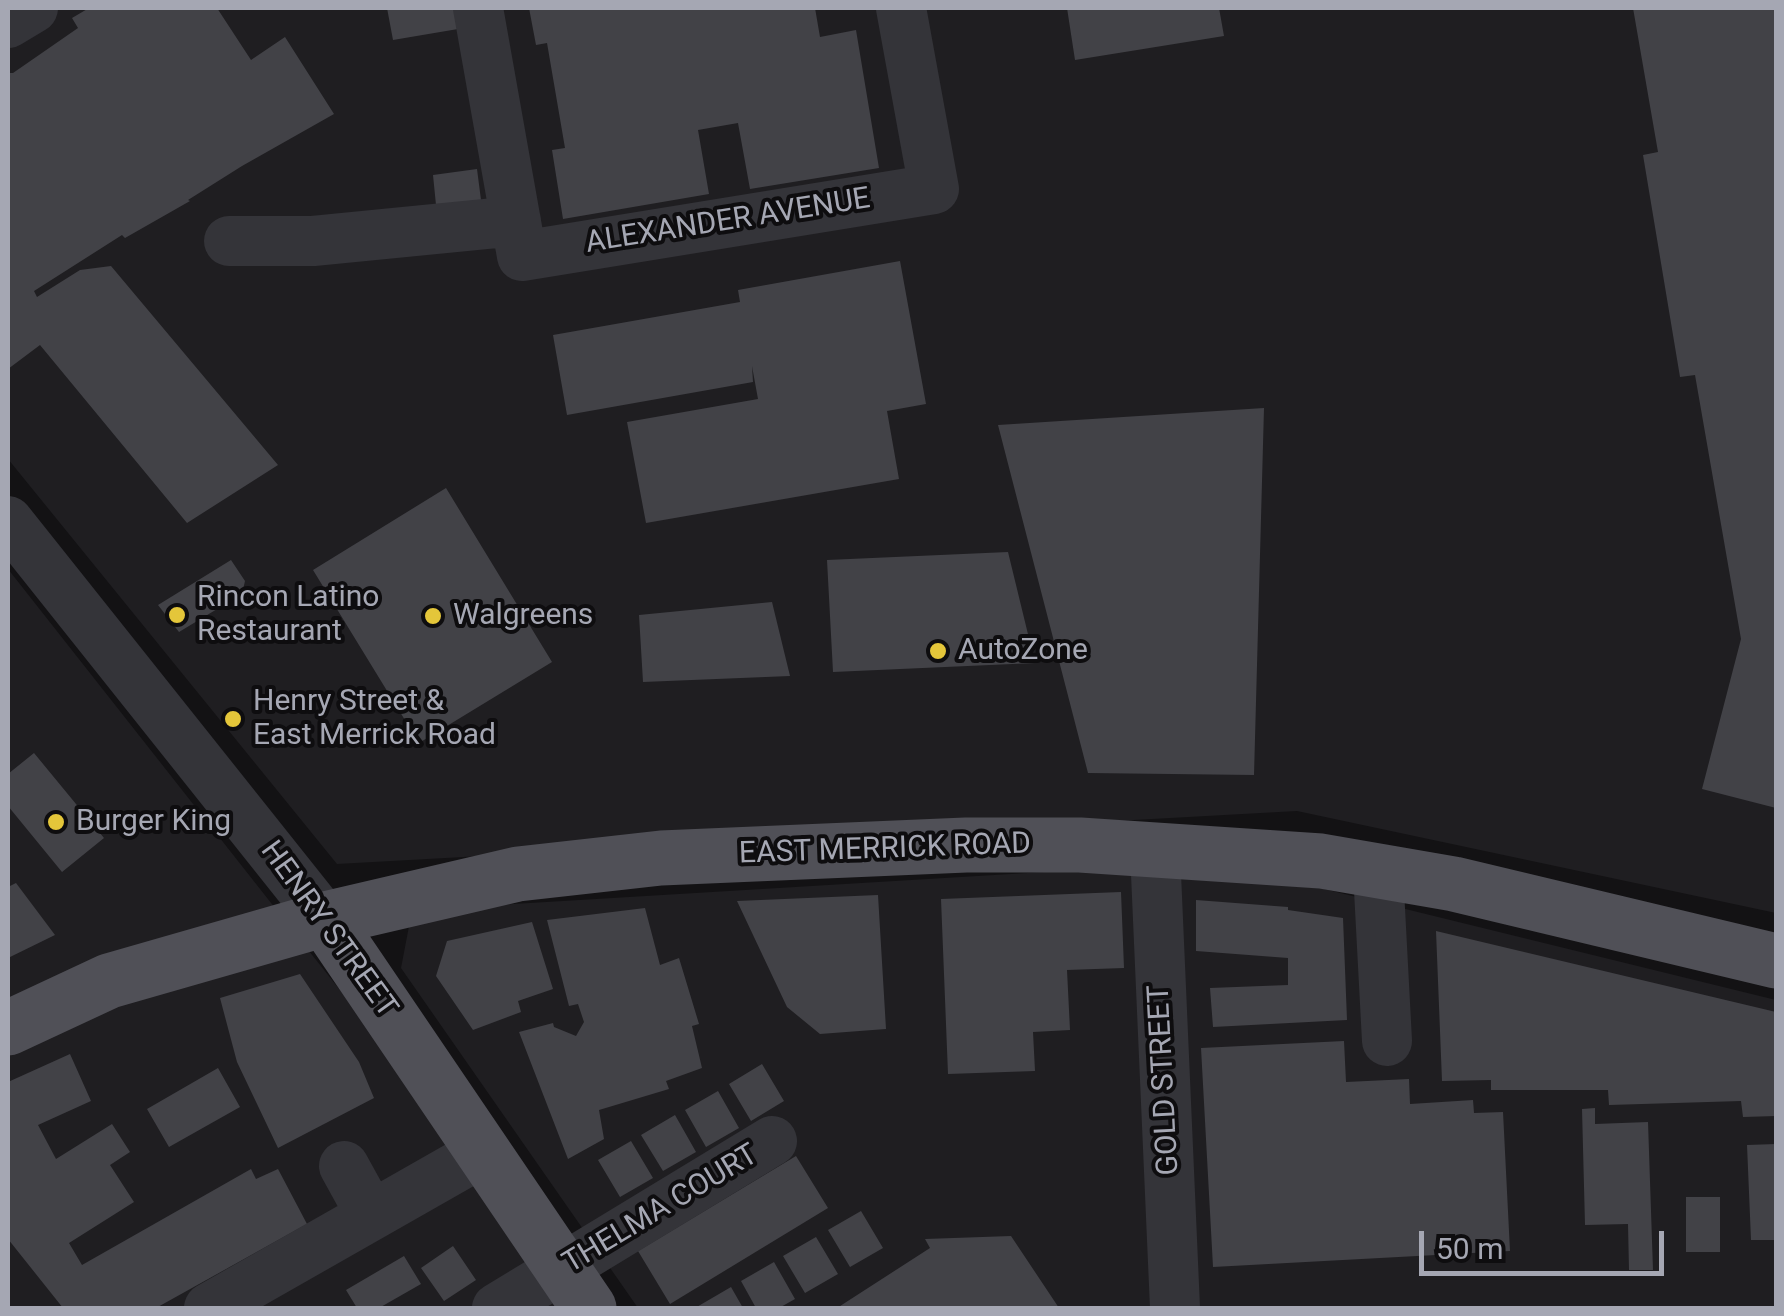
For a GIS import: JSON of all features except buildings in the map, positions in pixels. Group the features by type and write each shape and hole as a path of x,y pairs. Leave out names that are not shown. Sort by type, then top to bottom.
{"main road":[{"name":"EAST MERRICK ROAD","path":"8,1028 109,981 325,919 518,874 661,858 966,844 1080,845 1321,862 1454,884 1776,960"},
{"name":"HENRY STREET","path":"325,919 576,1289"}],"street":[{"path":"8,23 33,8"},
{"path":"478,8 519,238"},
{"name":"ALEXANDER AVENUE","path":"230,240 519,238 934,189 901,8"},
{"name":"HENRY STREET","path":"8,521 325,919"},
{"name":"GOLD STREET","path":"1155,851 1176,1308"},
{"path":"1378,871 1387,1040"},
{"name":"THELMA COURT","path":"497,1308 576,1289 772,1141"},
{"path":"209,1308 483,1152"},
{"path":"344,1166 371,1216"}],"shaded area":[{"path":"8,8 1776,8 1776,913 1297,811 337,864 8,459"},
{"path":"8,569 301,941 593,1308 8,1308"},
{"path":"1077,870 1320,888 1776,1000 1776,1308 638,1308 401,968 410,921 480,906"}],"place":[{"name":"Rincon Latino Restaurant","path":"177,615"},
{"name":"Walgreens","path":"433,616"},
{"name":"AutoZone","path":"938,651"},
{"name":"Henry Street & East Merrick Road","path":"233,719"},
{"name":"Burger King","path":"56,822"}]}
